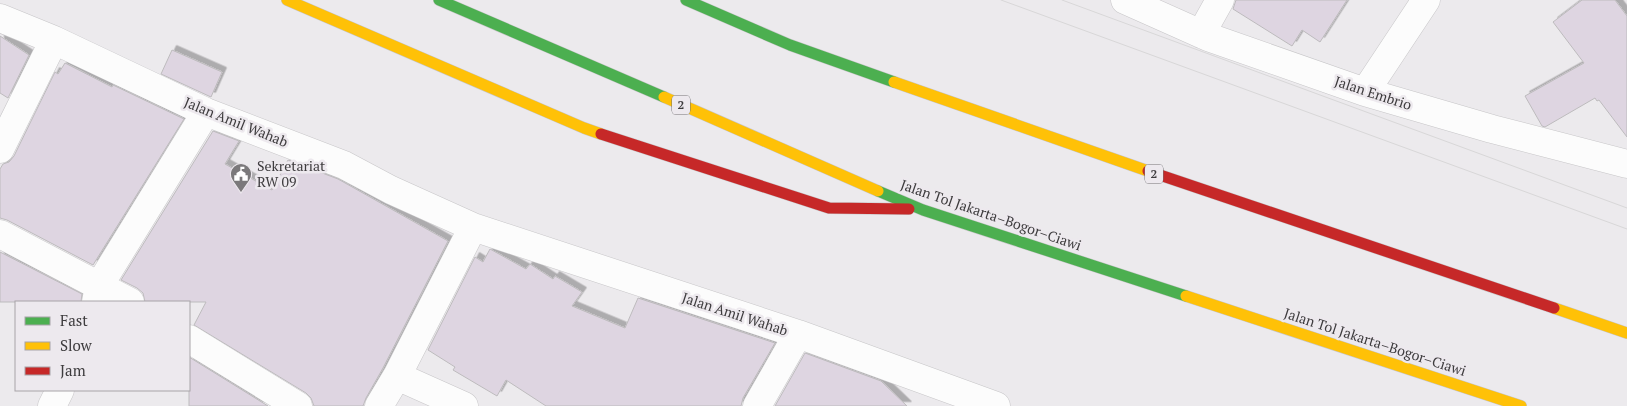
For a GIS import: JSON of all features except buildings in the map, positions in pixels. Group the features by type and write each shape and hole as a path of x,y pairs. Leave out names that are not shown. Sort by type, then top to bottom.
{"highway":[{"path":"287,0 594,131 829,208 923,210"},
{"name":"Jalan Tol Jakarta–Bogor–Ciawi","path":"439,0 923,210 1521,406"},
{"name":"2","path":"686,0 790,45 1232,202 1627,333"}],"street":[{"name":"Jalan Embrio","path":"1125,0 1201,34 1365,92 1492,129 1627,164"},
{"path":"1201,34 1220,0"},
{"path":"1365,92 1426,0"},
{"name":"Jalan Amil Wahab","path":"0,18 54,40 206,112 344,165 391,190 472,227 798,334 996,406"},
{"path":"0,149 54,40"},
{"path":"97,294 206,112"},
{"path":"379,406 397,376 472,227"},
{"path":"0,234 97,294 126,301"},
{"path":"758,406 798,334"},
{"path":"190,340 298,406"},
{"path":"397,376 464,406"},
{"path":"52,406 60,391"}],"tram line":[{"path":"1001,0 1627,229"},
{"path":"1062,0 1627,208"}],"traffic: fast":[{"path":"439,0 664,97"},
{"path":"686,0 790,45 894,82"},
{"path":"878,191 923,210 1186,296"}],"traffic: slow":[{"path":"287,0 601,134"},
{"path":"894,82 1148,171"},
{"path":"664,97 878,191"},
{"path":"1186,296 1521,406"},
{"path":"1554,308 1627,333"}],"traffic: jam":[{"path":"601,134 829,208 909,209"},
{"path":"1148,171 1554,308"}],"place":[{"name":"Sekretariat RW 09","path":"241,193"}]}
